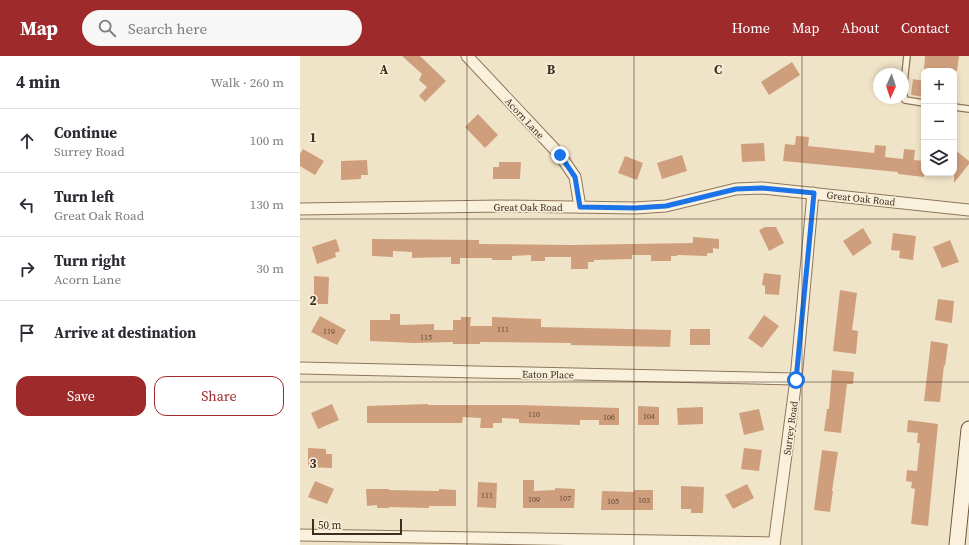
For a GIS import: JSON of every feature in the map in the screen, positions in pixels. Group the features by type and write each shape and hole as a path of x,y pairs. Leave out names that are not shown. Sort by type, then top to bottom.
{"main road":[{"path":"956,545 969,430"}],"street":[{"name":"Acorn Lane","path":"467,56 560,155 575,177 580,207"},
{"name":"Great Oak Road","path":"300,209 501,206 635,208 666,206 736,189 762,188 969,210"},
{"name":"Surrey Road","path":"774,544 796,380 814,193"},
{"name":"Eaton Place","path":"300,368 796,380"},
{"path":"300,535 774,544"}],"lane":[{"path":"907,56 904,92 905,100 921,103"},
{"path":"957,107 969,109"}],"building":[{"path":"402,56 420,56 446,81 425,102 419,96 427,87 419,80 422,74"},
{"path":"925,56 959,56 957,71 957,68 924,68"},
{"path":"792,62 800,75 769,95 761,82"},
{"path":"913,79 921,80 921,97 911,95"},
{"path":"478,114 498,135 485,148 465,127"},
{"path":"796,136 809,137 808,146 874,153 875,145 886,146 885,157 903,159 904,149 915,150 914,160 921,161 921,176 924,177 898,174 898,172 783,161 785,144 795,145"},
{"path":"764,143 765,161 742,162 741,144"},
{"path":"303,149 324,161 315,175 300,166 300,154"},
{"path":"957,151 969,161 969,164 954,183 954,176 957,176"},
{"path":"682,155 687,171 662,179 657,163"},
{"path":"625,156 643,163 637,180 618,173"},
{"path":"367,160 368,175 361,175 361,179 341,180 341,161"},
{"path":"499,162 521,162 520,179 493,179 493,167 499,167"},
{"path":"765,227 776,227 784,243 769,251 759,230"},
{"path":"863,228 872,243 853,256 843,241"},
{"path":"893,233 916,236 913,260 899,258 900,251 891,250"},
{"path":"693,237 719,239 719,249 713,248 713,253 707,253 707,256 671,256 671,261 651,261 651,255 632,255 632,259 594,260 594,262 588,262 588,269 571,269 571,257 545,257 545,261 531,261 531,255 512,256 512,260 492,260 492,258 460,258 460,264 451,264 451,257 412,258 412,252 393,251 393,257 372,256 372,239 479,240 479,244 571,245 693,243"},
{"path":"336,239 340,251 335,253 336,257 317,264 312,247"},
{"path":"950,240 959,262 942,268 933,247"},
{"path":"764,273 781,275 779,295 765,294 765,286 762,285"},
{"path":"314,276 329,277 328,304 314,304"},
{"path":"840,290 857,293 852,330 858,331 856,354 833,351"},
{"path":"938,299 954,301 952,323 935,320"},
{"path":"390,314 400,314 400,325 434,324 434,330 453,330 453,320 461,320 461,317 471,317 470,326 492,326 492,317 541,319 541,327 671,330 670,347 571,345 571,343 480,342 480,344 453,344 453,342 414,343 370,341 370,320 390,320"},
{"path":"764,315 779,326 762,348 748,338"},
{"path":"320,316 346,330 337,345 311,332"},
{"path":"690,329 710,329 710,345 690,345"},
{"path":"931,341 948,344 940,402 924,401"},
{"path":"832,370 854,372 853,384 847,384 841,433 824,431 827,409 829,409"},
{"path":"332,404 339,420 318,429 311,413"},
{"path":"428,404 619,408 619,425 599,425 599,420 580,420 580,425 519,423 519,419 502,418 502,423 493,423 493,428 480,428 481,418 463,417 462,423 367,423 367,406"},
{"path":"638,406 659,407 659,425 638,425"},
{"path":"703,407 703,424 678,425 677,408"},
{"path":"759,409 764,430 744,435 739,413"},
{"path":"908,420 938,424 928,526 911,524 915,489 911,488 912,482 906,481 907,470 917,471 920,443 917,443 918,433 907,432"},
{"path":"308,448 326,449 326,454 332,454 332,468 308,467"},
{"path":"744,448 762,450 759,471 741,469"},
{"path":"822,450 838,452 830,512 814,510"},
{"path":"523,480 534,480 534,491 555,490 555,488 575,489 574,508 523,508"},
{"path":"315,481 334,489 327,504 308,497"},
{"path":"478,482 497,483 496,508 477,507"},
{"path":"747,484 754,498 733,509 725,495"},
{"path":"681,486 704,487 703,513 691,513 691,509 681,509"},
{"path":"366,489 456,490 456,506 429,506 429,508 377,508 377,505 367,506"},
{"path":"634,490 653,490 653,510 601,510 602,491 634,492"}],"route":[{"path":"560,155 575,177 580,207 635,208 666,206 736,189 762,188 814,193 796,380"}]}
